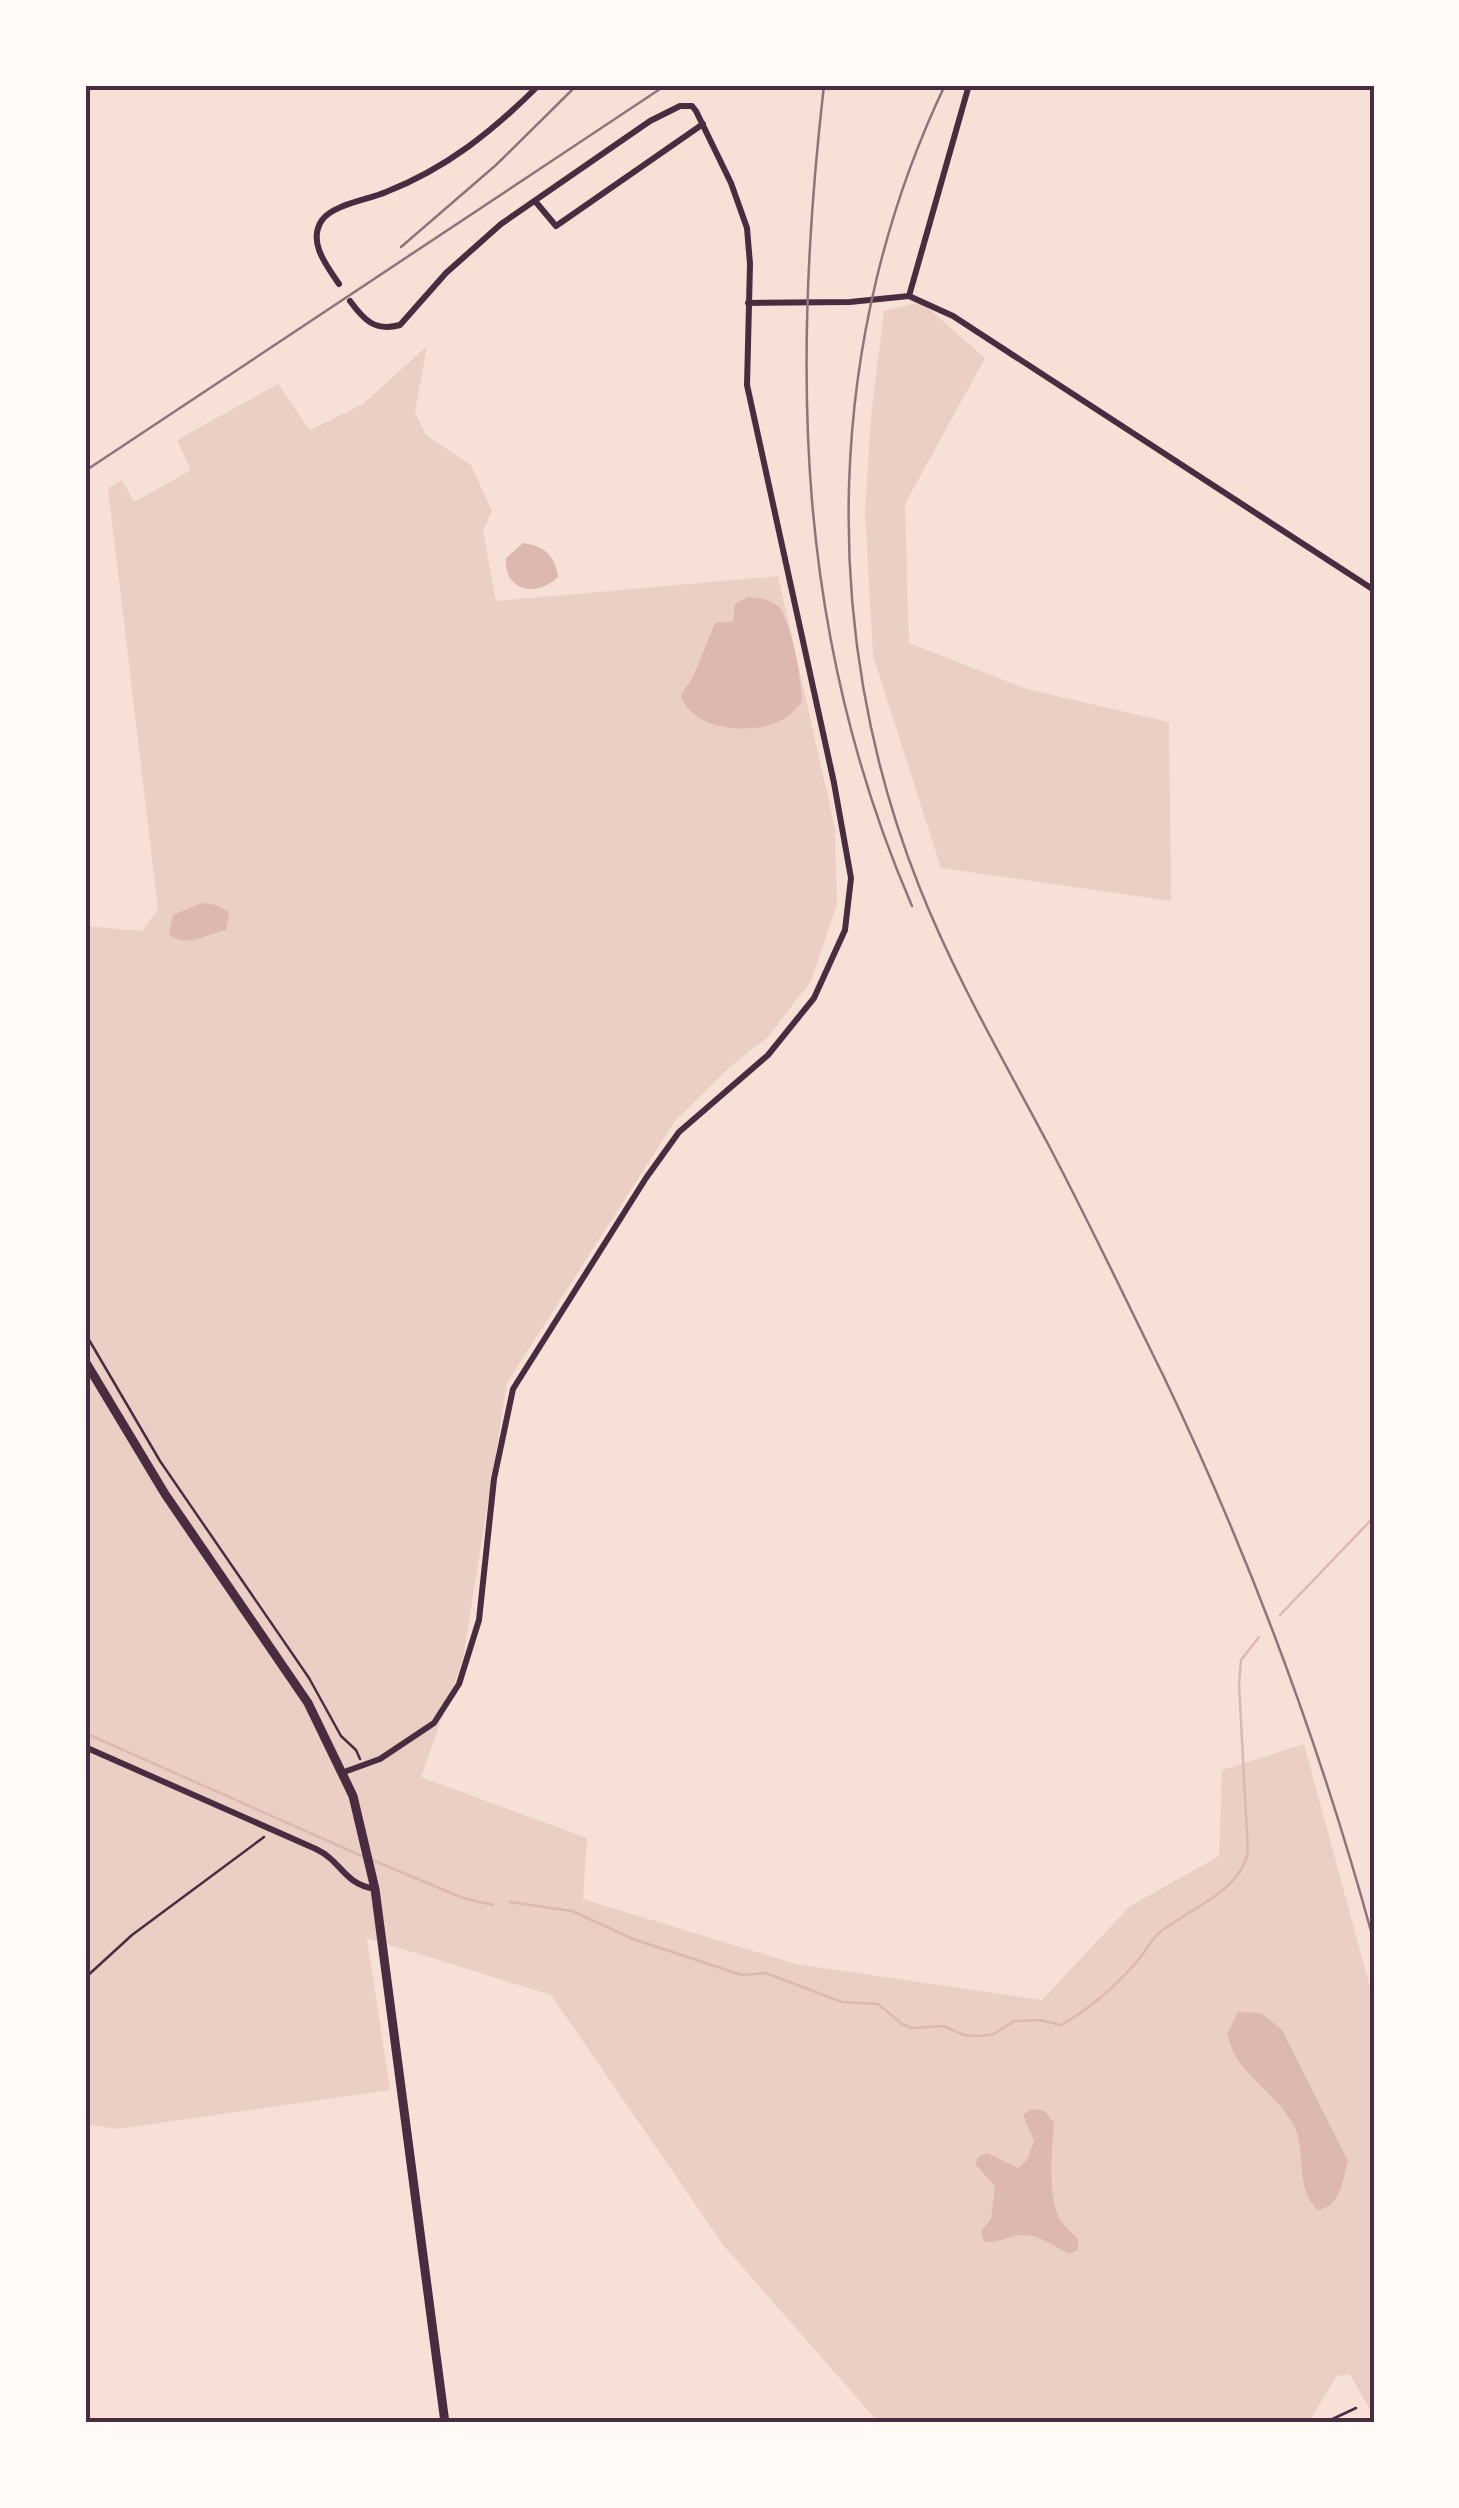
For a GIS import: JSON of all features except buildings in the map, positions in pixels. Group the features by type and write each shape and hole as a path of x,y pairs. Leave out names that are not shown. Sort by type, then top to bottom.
{"main road":[{"path":"85,1362 165,1494 308,1703 344,1772 366,1841 374,1884 445,2423"}],"street":[{"path":"338,284 321,256 317,240 319,226 328,214 392,190 458,157 500,125 538,85"},
{"path":"909,296 969,85"},
{"path":"344,1772 380,1758 434,1723 459,1684 479,1620 494,1479 513,1389 679,1132 768,1054 814,998 845,930 850,878 834,783 748,385 747,228 732,182 692,106 674,108 639,128 469,251 400,325 384,328 370,324 350,301"},
{"path":"536,201 556,226 703,124"},
{"path":"748,303 850,302 909,296 953,316 1374,590"},
{"path":"85,1747 325,1853 357,1885 374,1884"}],"lane":[{"path":"1324,2423 1356,2408"}],"path":[{"path":"85,1334 160,1462 309,1678 340,1736 356,1750 362,1765"},
{"path":"85,1978 132,1935 272,1830"}],"shaded area":[{"path":"921,302 985,358 905,504 909,643 1027,689 1169,722 1171,901 941,868 873,656 865,512 871,416 884,311"},
{"path":"427,346 415,412 426,435 471,465 492,511 483,531 496,601 778,576 835,828 837,904 811,981 768,1037 731,1066 675,1121 507,1383 463,1659 421,1777 587,1838 583,1899 796,1964 1042,2000 1130,1906 1219,1856 1222,1770 1304,1744 1374,2002 1374,2415 1349,2374 1337,2376 1308,2423 879,2423 724,2246 551,1995 367,1938 390,2090 118,2129 85,2124 85,926 142,931 158,909 108,488 122,480 134,502 191,470 177,440 278,384 310,430 363,404"},
{"path":"523,543 547,553 558,577 540,588 515,584 506,569 506,558"},
{"path":"748,597 765,599 780,607 796,653 802,702 785,718 766,726 722,726 696,716 681,695 693,677 715,623 733,621 735,604"},
{"path":"202,903 229,912 226,930 189,940 169,934 173,915"},
{"path":"1238,2012 1261,2013 1282,2030 1348,2161 1339,2192 1326,2208 1318,2210 1306,2192 1298,2138 1290,2119 1233,2052 1227,2034"},
{"path":"1031,2109 1045,2111 1054,2123 1054,2201 1061,2221 1078,2239 1078,2250 1069,2254 1030,2236 984,2242 981,2231 991,2219 995,2186 975,2164 979,2156 987,2153 1018,2168 1027,2160 1034,2141 1023,2115"}],"waterway":[{"path":"1280,1615 1374,1517"},
{"path":"510,1902 572,1911 633,1939 742,1975 766,1973 842,2002 878,2004 912,2028 943,2026 964,2035 979,2036 994,2034 1014,2021 1040,2020 1061,2025 1103,1996 1131,1969 1158,1934 1224,1889 1243,1866 1248,1852 1239,1684 1241,1660 1259,1637"},
{"path":"85,1733 362,1856"},
{"path":"370,1859 463,1898 493,1905"}],"railway":[{"path":"401,247 496,165 577,85"},
{"path":"85,471 666,85"},
{"path":"824,85 808,296 807,400 812,502 824,604 845,705 874,806 912,906"},
{"path":"945,85 906,181 876,279 858,381 849,483 851,586 863,688 886,788 919,886 948,952 1092,1230 1225,1513 1307,1725 1374,1942"}]}
